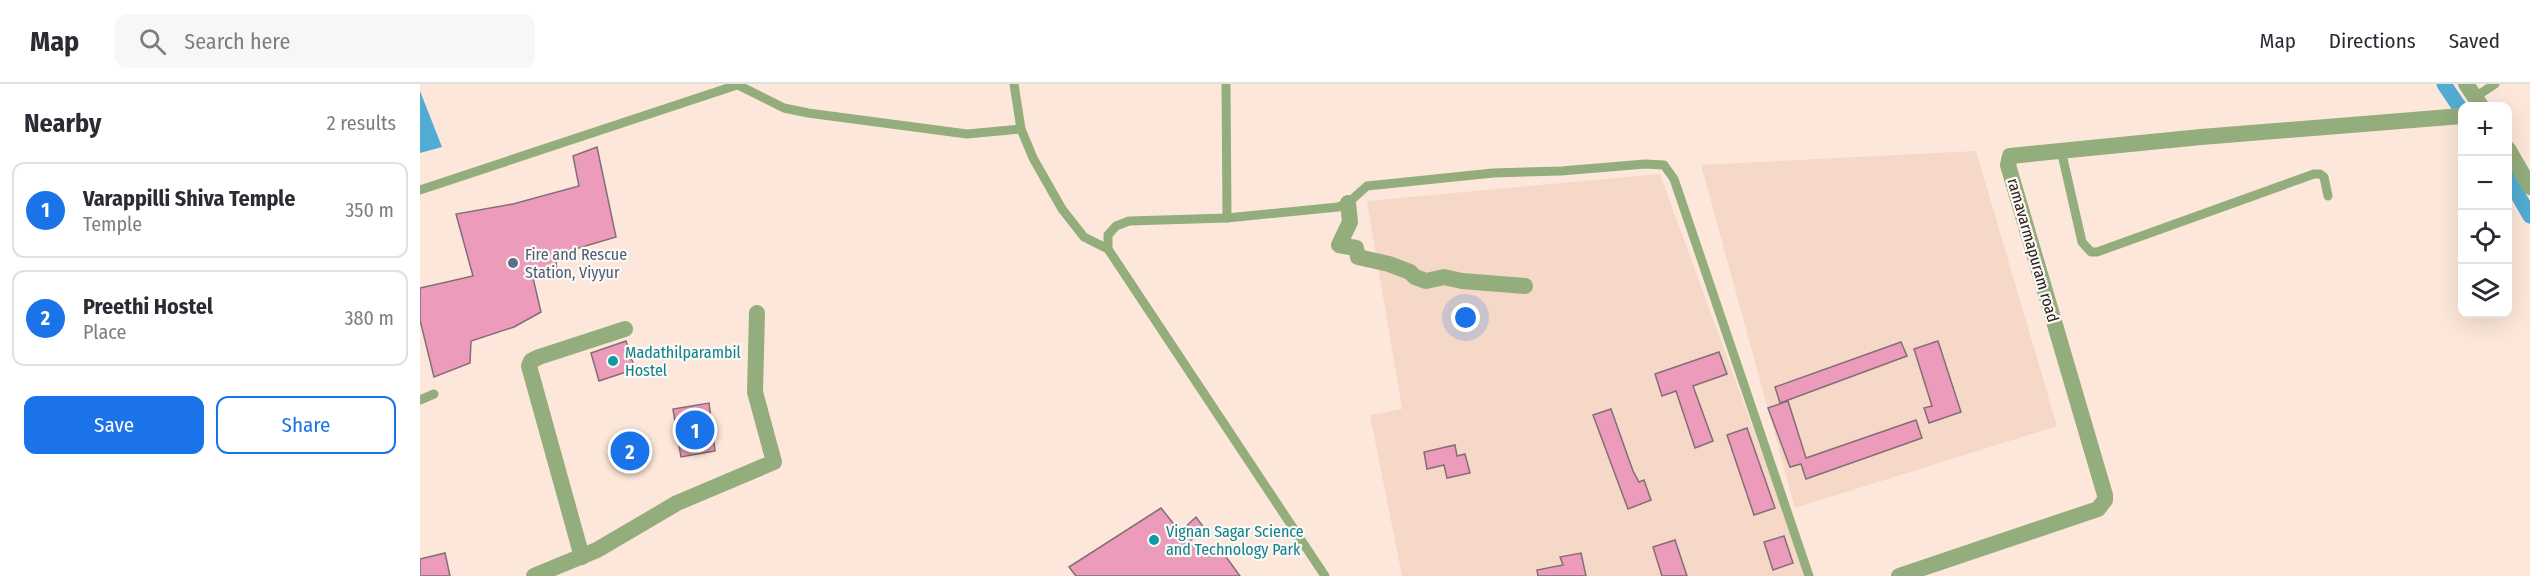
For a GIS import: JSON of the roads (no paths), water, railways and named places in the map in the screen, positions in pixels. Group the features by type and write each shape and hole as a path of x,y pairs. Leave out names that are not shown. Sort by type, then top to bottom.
{"street":[{"name":"ramavarmapuram road","path":"1899,576 2098,509 2105,500 2008,165 2010,156 2458,116"},
{"path":"2512,156 2530,187"},
{"path":"1347,203 1350,222 1339,245 1356,248 1358,257 1389,264 1426,281 1444,277 1462,282 1525,286"},
{"path":"534,576 582,556 677,503 774,462 755,392 757,313"},
{"path":"582,556 529,366 531,361 539,357 625,329"}],"lane":[{"path":"1014,84 1021,129 1033,159 1062,209 1084,237 1108,249 1325,576"},
{"path":"1226,84 1227,218"},
{"path":"2474,96 2495,84"},
{"path":"420,190 740,85 784,108 808,113 967,134 1021,129"},
{"path":"2061,150 2082,242 2091,252 2097,252 2314,174 2324,177 2328,196"},
{"path":"1108,249 1108,235 1116,226 1129,221 1227,218 1338,207 1347,203 1367,186 1493,173 1561,171 1645,164 1664,165 1674,179 1809,576"},
{"path":"420,400 434,394"}],"water":[{"path":"420,91 442,147 420,153"}],"waterway":[{"path":"2444,84 2458,105"},
{"path":"2512,185 2530,216"}],"place":[{"name":"Fire and Rescue Station, Viyyur","path":"513,263"},
{"name":"Madathilparambil Hostel","path":"613,361"},
{"name":"Varappilli Shiva Temple","path":"695,430"},
{"name":"Preethi Hostel","path":"630,451"},
{"name":"Vignan Sagar Science and Technology Park","path":"1154,540"}]}
